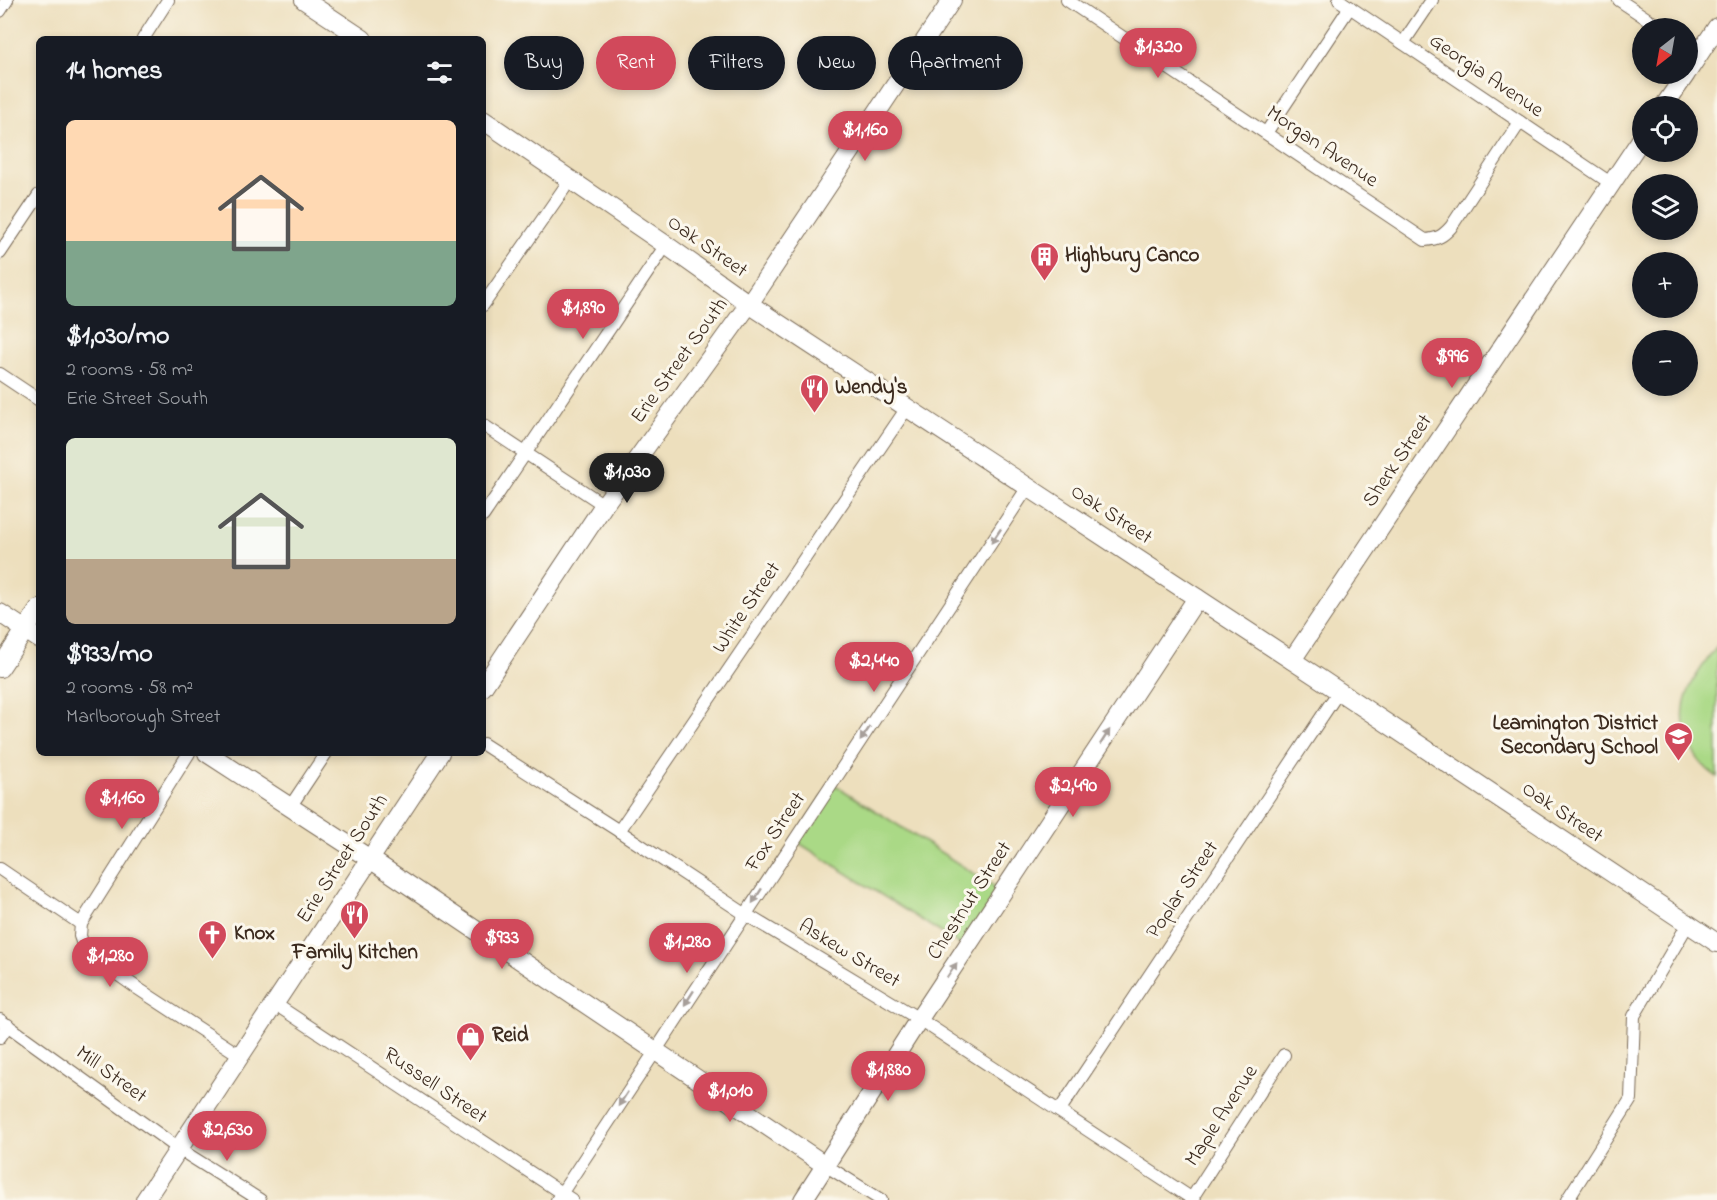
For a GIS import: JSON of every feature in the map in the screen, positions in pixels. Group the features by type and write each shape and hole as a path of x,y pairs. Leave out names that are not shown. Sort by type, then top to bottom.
{"street":[{"path":"0,11 7,0"},
{"path":"145,36 168,0"},
{"path":"304,0 358,36"},
{"name":"Erie Street South","path":"486,682 604,504 748,304 952,0"},
{"name":"Morgan Avenue","path":"1067,0 1425,240 1437,239 1451,227 1520,122"},
{"name":"Georgia Avenue","path":"1339,0 1612,183"},
{"path":"1403,43 1432,0"},
{"path":"1619,0 1646,18"},
{"path":"1266,133 1350,7"},
{"path":"1698,45 1717,27"},
{"name":"Oak Street","path":"486,122 748,304 1292,660 1717,943"},
{"name":"Sherk Street","path":"1292,660 1632,153"},
{"path":"486,301 570,180"},
{"path":"0,253 36,199"},
{"path":"486,511 666,245"},
{"path":"0,374 36,398"},
{"name":"White Street","path":"619,831 908,408"},
{"path":"486,427 604,504"},
{"name":"Fox Street","path":"564,1198 655,1050 1028,488"},
{"name":"Chestnut Street","path":"803,1200 919,1019 1197,598"},
{"path":"0,613 32,634 0,668"},
{"name":"Poplar Street","path":"1059,1111 1339,691"},
{"name":"Askew Street","path":"486,746 745,914 919,1019 1193,1199"},
{"path":"187,756 81,924 80,936 84,947 99,961 136,988 242,1056"},
{"path":"212,756 881,1200"},
{"path":"290,807 324,756"},
{"name":"Erie Street South","path":"146,1200 438,756"},
{"path":"0,869 81,924"},
{"path":"1567,1200 1631,1099 1634,1016 1688,924"},
{"name":"Russell Street","path":"276,1004 564,1198"},
{"path":"0,1037 4,1023"},
{"name":"Mill Street","path":"4,1023 179,1149 260,1200"},
{"name":"Maple Avenue","path":"1193,1199 1284,1055"}],"green space":[{"path":"1717,646 1717,777 1707,769 1692,750 1684,727 1684,714 1685,702 1692,684"},
{"path":"832,783 1003,892 967,949 794,840"}],"place":[{"name":"Highbury Canco","path":"1044,282"},
{"name":"Wendy's","path":"814,414"},
{"name":"Leamington District Secondary School","path":"1679,762"},
{"name":"Family Kitchen","path":"355,940"},
{"name":"Knox","path":"213,960"},
{"name":"Reid","path":"471,1062"}]}
